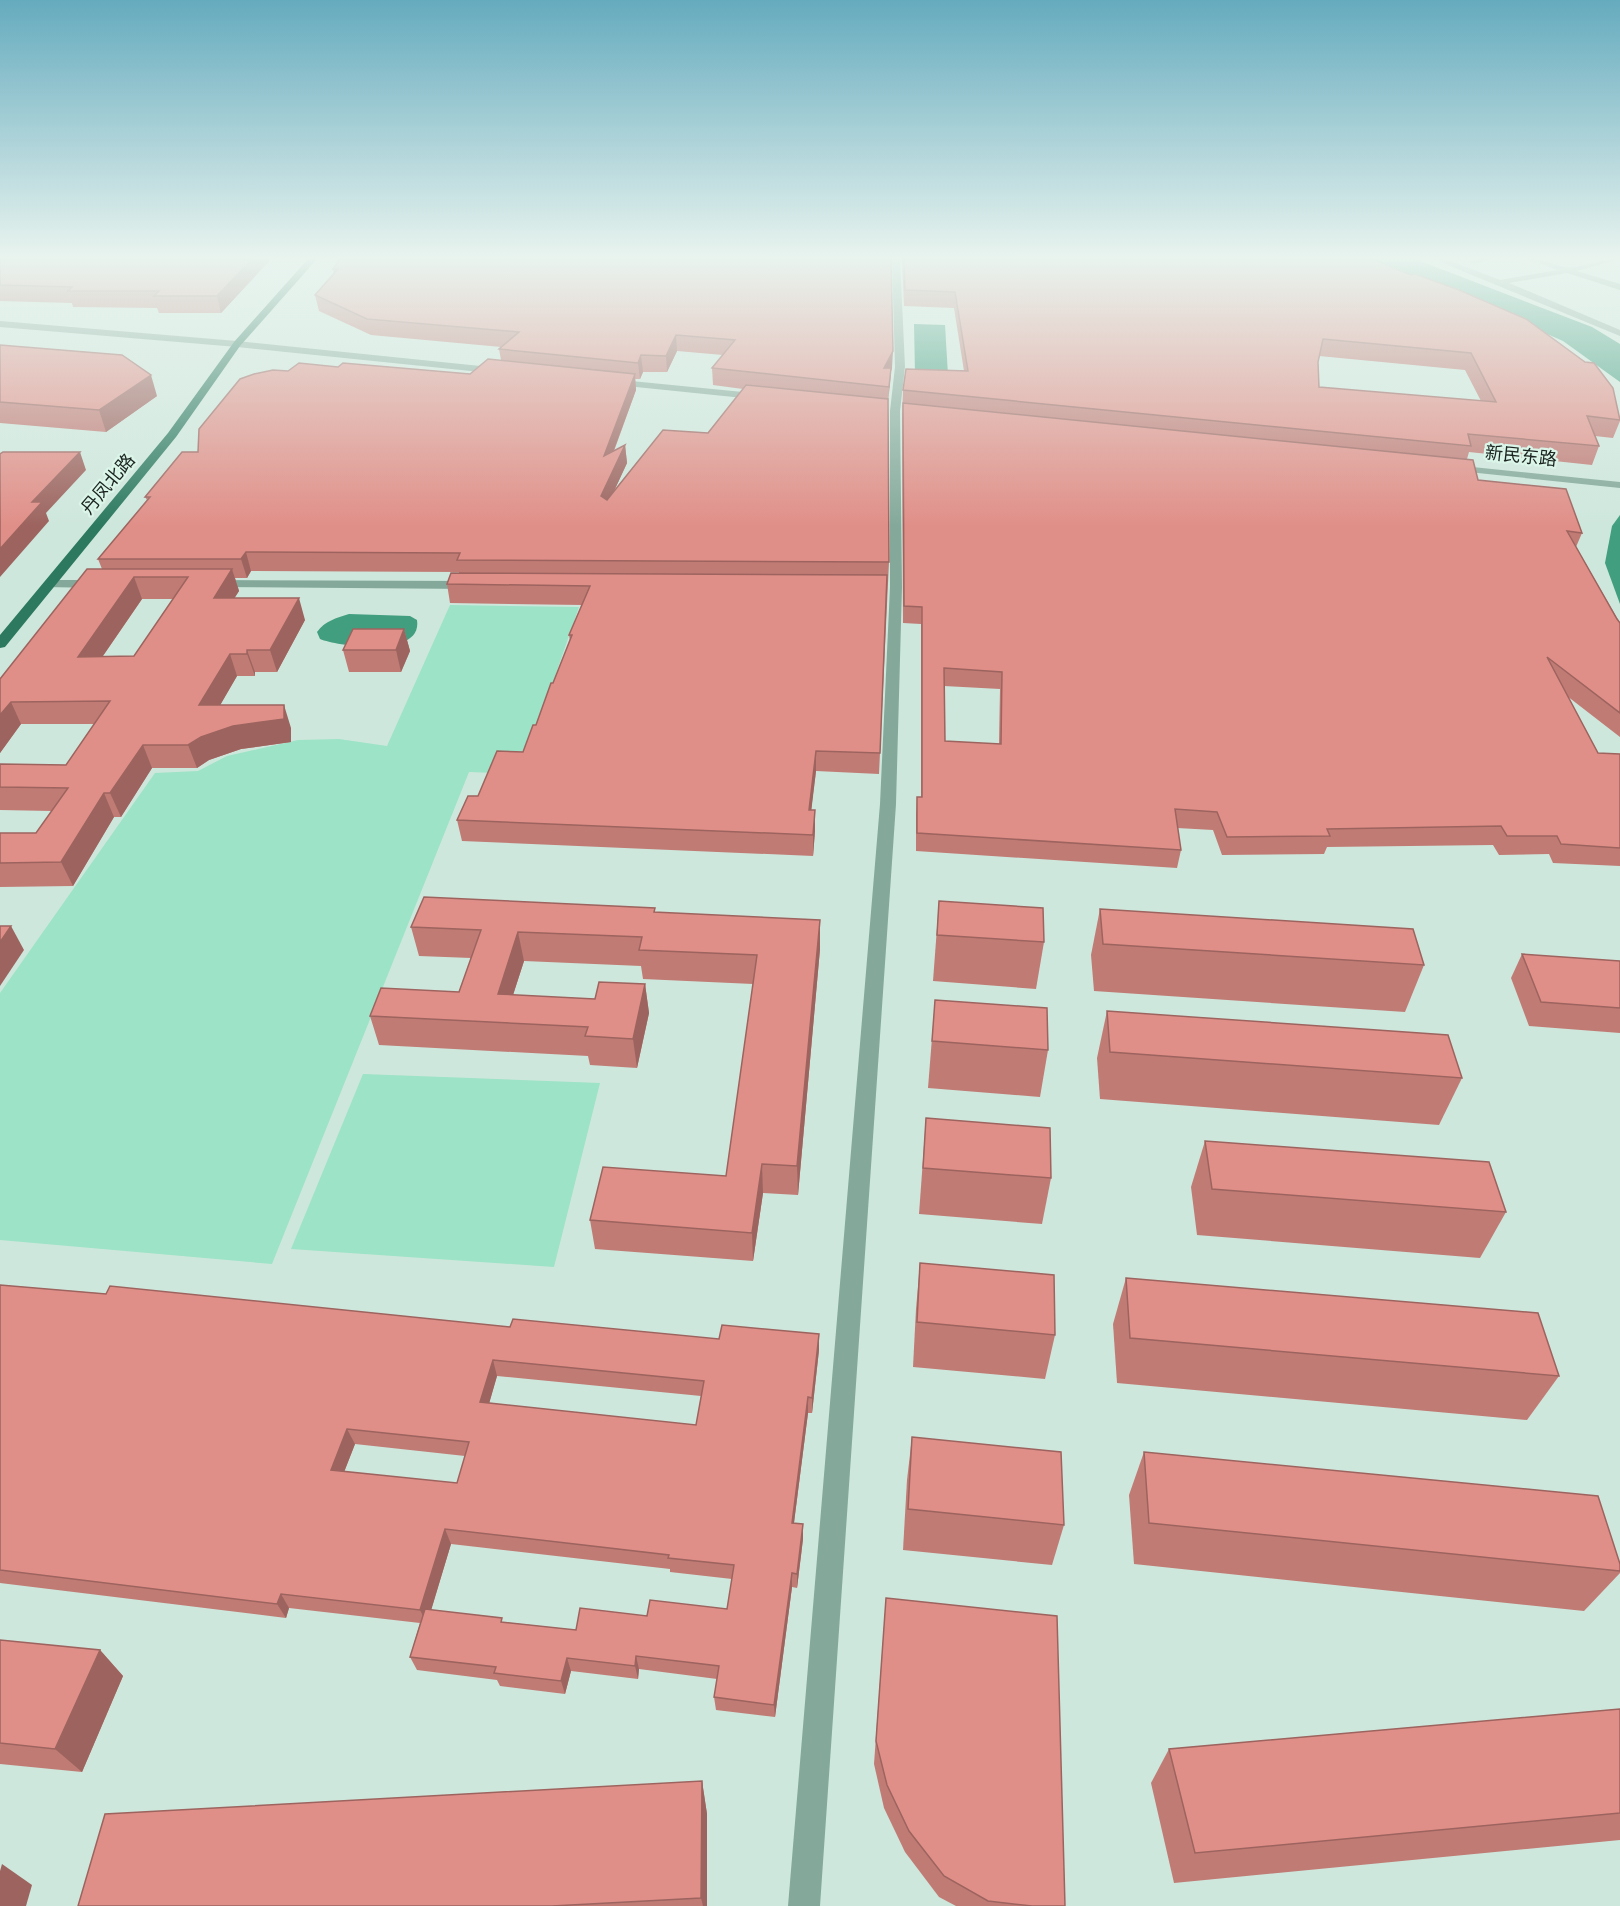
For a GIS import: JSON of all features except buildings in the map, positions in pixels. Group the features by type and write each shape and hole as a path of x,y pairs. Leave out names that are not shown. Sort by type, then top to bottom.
{"main road":[{"name":"丹凤北路","path":"0,644 172,435 233,349"}],"street":[{"path":"218,348 507,371"},
{"path":"223,348 233,349"},
{"path":"804,1906 888,804 890,587 895,411 900,367 899,348"},
{"path":"601,381 778,399"},
{"name":"新民东路","path":"1437,466 1617,484"},
{"path":"49,584 118,584"},
{"path":"198,584 489,585"}],"shaded area":[{"path":"914,348 946,348 948,375 915,374"},
{"path":"1573,348 1620,348 1620,382"},
{"path":"1620,515 1620,604 1605,563 1612,526"},
{"path":"450,605 579,607 524,766 496,773 469,772 272,1264 0,1240 0,993 155,773 198,771 227,756 298,740 339,739 387,746"},
{"path":"349,614 410,616 417,620 415,632 407,640 394,645 378,647 344,645 320,639 317,632 324,625"},
{"path":"363,1074 600,1083 554,1267 291,1249"}]}
